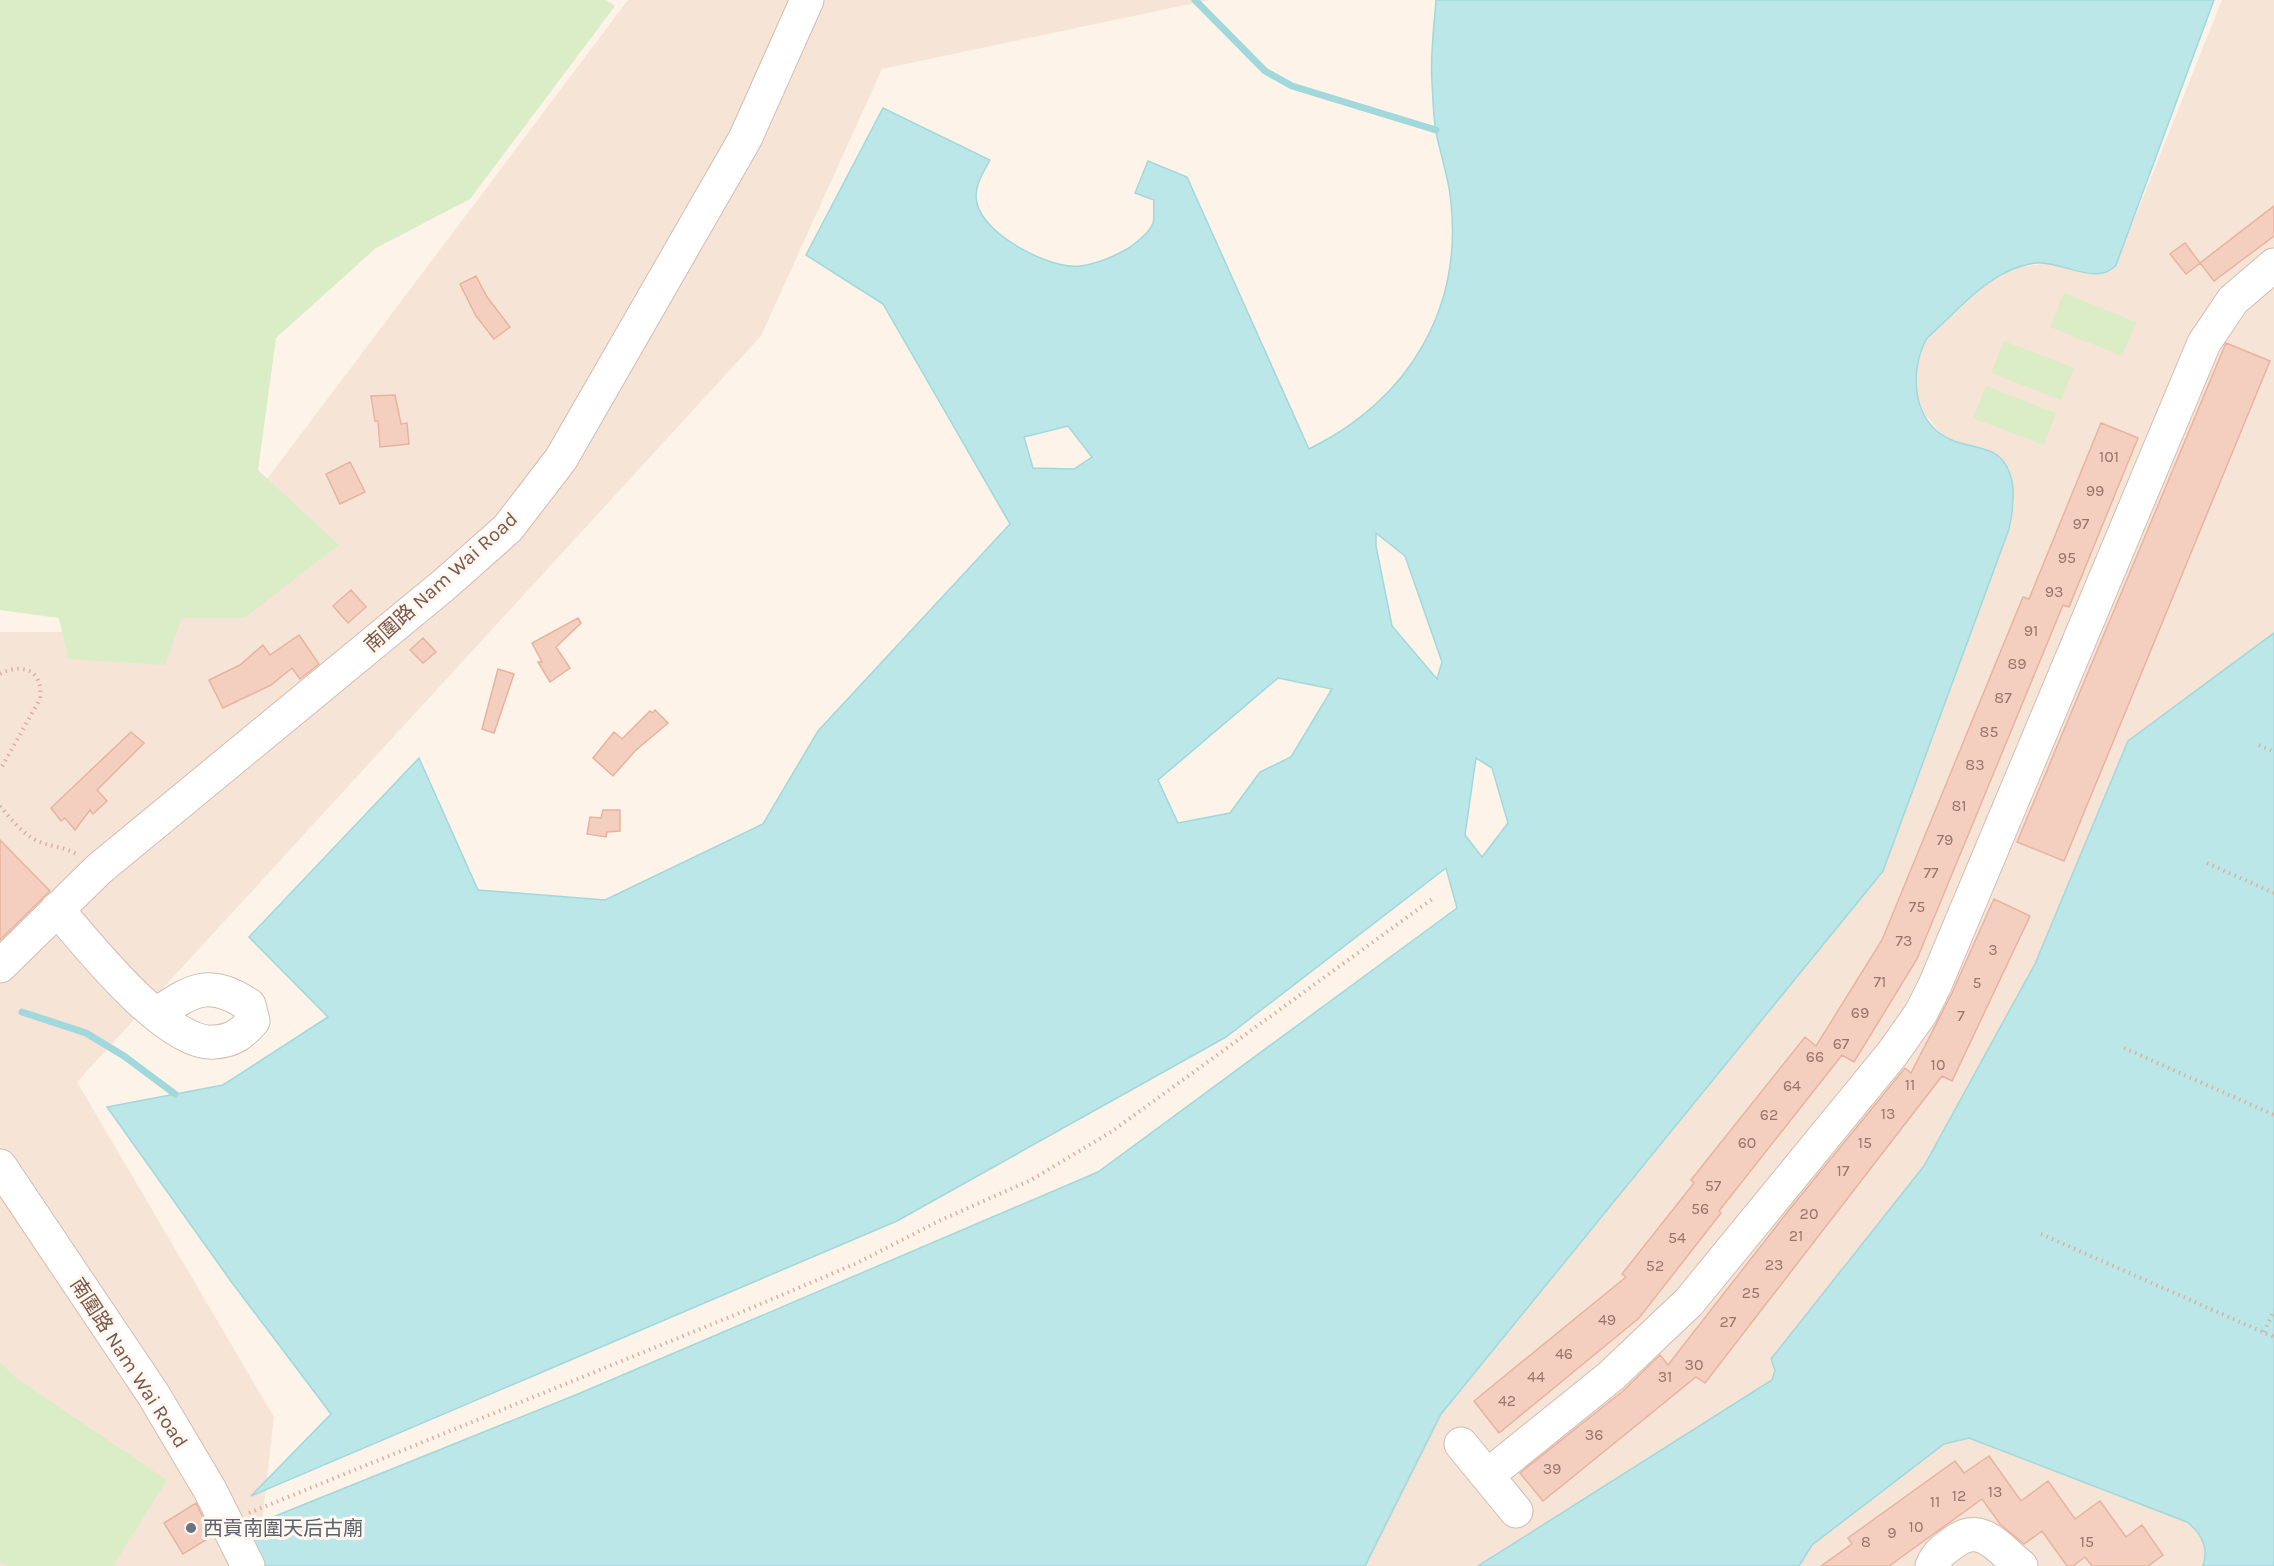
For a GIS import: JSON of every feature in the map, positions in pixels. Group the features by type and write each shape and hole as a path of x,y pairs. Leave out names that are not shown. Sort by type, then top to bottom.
{"street":[{"name":"南圍路 Nam Wai Road","path":"0,966 99,869 408,615 508,528 561,459 745,139 807,0"},
{"path":"1487,1476 1611,1376 1681,1310 1904,1040 1935,985 2204,343 2233,300 2274,265"},
{"path":"57,909 112,973 157,1014"},
{"name":"南圍路 Nam Wai Road","path":"0,1166 153,1394 248,1566"},
{"path":"1461,1444 1516,1511"},
{"path":"1932,1566 1942,1550 1958,1538 1978,1534 1989,1537 2021,1566"}],"path":[{"path":"0,674 13,667 26,668 36,677 41,688 40,699 0,770"},
{"path":"2259,746 2274,752"},
{"path":"0,806 35,840 67,848 99,869"},
{"path":"2207,863 2274,893"},
{"path":"226,1523 737,1314 856,1263 941,1220 1031,1180 1111,1132 1435,897"},
{"path":"2124,1048 2274,1115"},
{"path":"2041,1234 2274,1337"},
{"path":"2264,1332 2274,1310"}],"shaded area":[{"path":"628,0 1209,0 882,69 761,336 77,1082 274,1417 257,1566 0,1566 0,632 152,632"},
{"path":"2222,0 2274,0 2274,633 2128,741 2035,964 1924,1166 1771,1359 1775,1370 1772,1380 1478,1566 1365,1566 1441,1414 1883,871 2009,529 2015,501 1998,455 1951,440 1940,432 1924,413 1916,388 1915,375 1921,350 1927,338 1994,278 2016,267 2052,263 2111,272 2116,265"},
{"path":"1969,1438 2187,1522 2202,1538 2205,1549 2203,1566 1799,1566 1812,1545 1944,1444"}],"green space":[{"path":"0,0 606,0 615,6 470,199 376,248 276,338 258,470 339,545 244,618 182,618 165,665 68,659 59,618 0,610"},
{"path":"2064,293 2136,322 2122,356 2050,327"},
{"path":"2004,341 2074,368 2061,400 1991,373"},
{"path":"1986,386 2056,413 2044,445 1973,418"},
{"path":"0,1362 16,1378 167,1480 113,1566 7,1566 0,1562"}],"water":[{"path":"1436,0 2214,0 2116,265 2100,274 2090,274 2047,263 2021,266 2005,272 1964,303 1927,338 1921,352 1916,381 1922,410 1929,423 1954,441 1988,450 1997,455 2009,471 2013,500 2009,529 1883,871 1441,1414 1365,1566 266,1566 243,1529 578,1394 1098,1172 1457,908 1446,868 1226,1037 897,1221 251,1496 331,1414 230,1280 107,1107 223,1085 328,1017 249,937 419,758 478,890 605,900 763,824 818,731 1010,524 883,304 806,255 883,108 990,160 976,191 977,203 982,215 1004,238 1020,248 1067,266 1099,262 1131,247 1149,231 1154,221 1154,200 1135,193 1148,161 1187,177 1309,449 1345,428 1376,404 1402,376 1423,345 1439,311 1448,274 1452,235 1450,194 1434,113 1432,41","holes":["1068,426 1092,457 1074,469 1033,468 1024,437","1376,533 1405,556 1442,662 1437,679 1392,626 1376,546","1278,678 1332,689 1291,757 1260,772 1230,813 1178,823 1158,780","1476,758 1492,768 1508,823 1482,857 1465,835"]},
{"path":"2274,633 2274,1566 2203,1566 2205,1553 2202,1541 2187,1522 1969,1438 1944,1444 1812,1545 1799,1566 1478,1566 1772,1380 1775,1370 1771,1359 1924,1166 2035,964 2128,741"}],"building":[{"path":"2274,206 2274,236 2214,281 2200,263"},
{"path":"2185,243 2200,263 2186,274 2170,254"},
{"path":"476,276 487,297 510,327 494,339 476,316 460,284"},
{"path":"2226,343 2270,361 2064,861 2017,842"},
{"path":"395,395 401,424 407,423 409,444 380,447 378,421 375,421 371,396"},
{"path":"2101,423 2138,438 2069,607 2063,605 1917,959 1854,1062 1842,1055 1719,1211 1721,1213 1639,1318 1499,1433 1474,1401 1626,1277 1622,1274 1694,1183 1691,1180 1805,1037 1816,1046 1882,940 2023,597 2029,599"},
{"path":"350,462 365,492 340,504 326,474"},
{"path":"351,590 366,607 348,623 333,606"},
{"path":"578,618 581,623 556,647 570,668 550,682 538,662 542,662 532,643"},
{"path":"299,635 319,664 300,679 292,668 271,685 223,708 209,680 240,665 263,645 270,655"},
{"path":"423,638 436,652 423,663 410,650"},
{"path":"498,669 514,674 494,733 482,729"},
{"path":"655,710 668,723 635,751 613,776 593,758 614,732 622,739 650,711 653,713"},
{"path":"131,732 144,743 97,790 107,801 93,814 90,810 75,830 65,818 61,821 51,808"},
{"path":"603,810 620,810 620,831 607,832 606,837 587,834 590,817 601,818"},
{"path":"0,840 50,891 0,940"},
{"path":"1994,899 2030,916 1952,1081 1942,1076 1705,1383 1696,1377 1543,1501 1520,1473 1623,1391 1660,1355 1668,1365 1789,1210 1905,1068 1911,1073 1952,993"},
{"path":"1989,1456 2021,1501 2048,1481 2075,1519 2100,1501 2126,1537 2142,1525 2163,1555 2148,1566 2092,1566 2085,1557 2073,1566 2067,1566 2042,1531 2024,1544 2000,1524 1982,1499 1889,1566 1821,1566 1852,1544 1848,1538 1955,1461 1964,1473"},
{"name":"西貢南圍天后古廟","path":"196,1503 212,1536 183,1554 164,1523"}],"waterway":[{"path":"1195,0 1265,71 1292,86 1436,130"},
{"path":"22,1012 86,1033 124,1056 175,1094"}],"place":[{"name":"西貢南圍天后古廟","path":"191,1528"}]}
